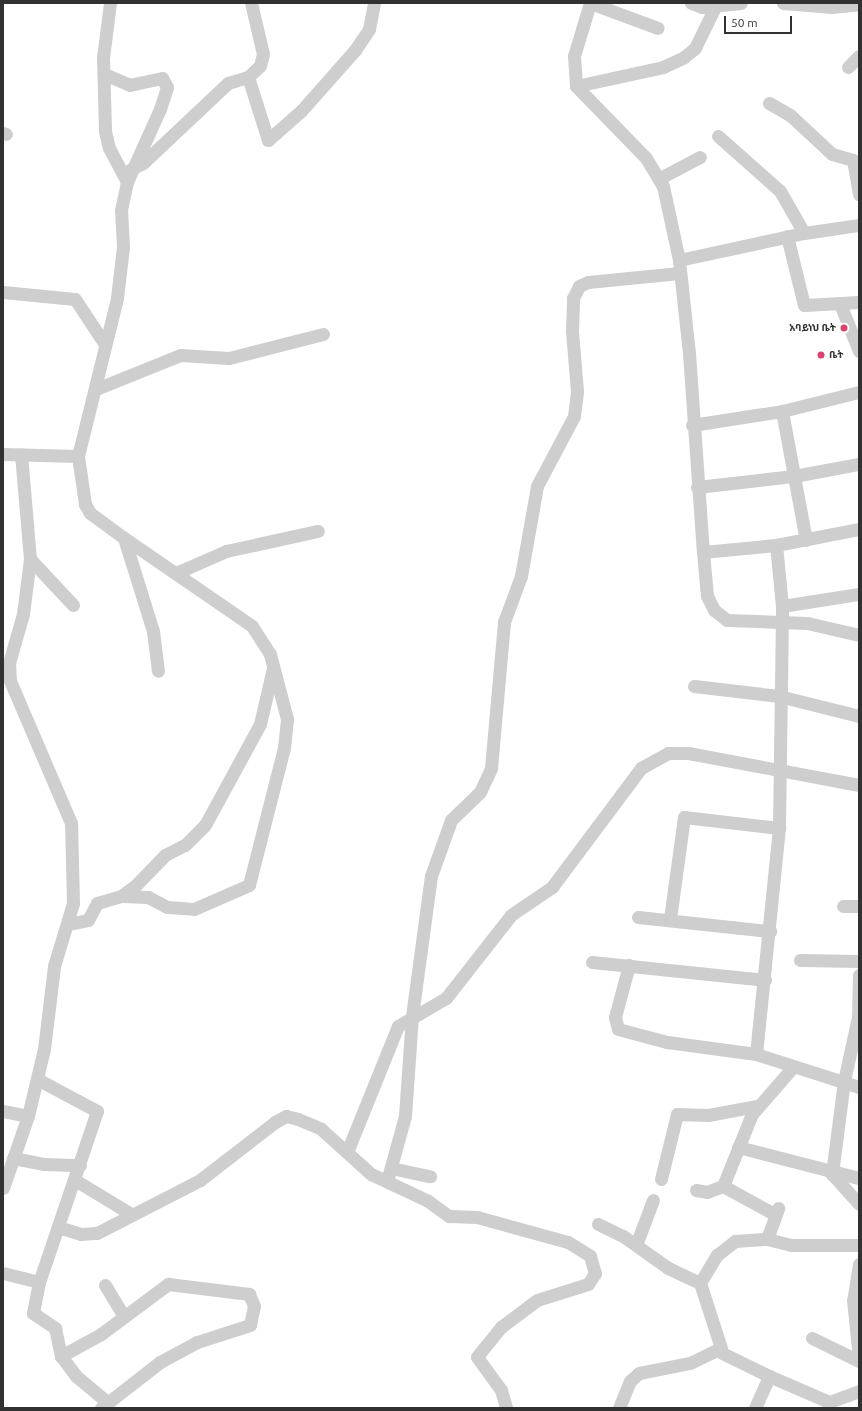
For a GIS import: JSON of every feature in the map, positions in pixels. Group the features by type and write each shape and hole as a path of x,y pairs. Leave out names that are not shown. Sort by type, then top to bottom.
{"street":[{"path":"110,3 104,74 107,143 129,176"},
{"path":"129,176 228,83 248,77 260,66 263,54 251,3"},
{"path":"248,77 268,140 302,111 355,50 369,29 374,3"},
{"path":"658,28 590,3 574,56 576,86 646,158 660,178 679,267 689,353 692,425 707,596 720,616 727,620 807,623 859,635"},
{"path":"691,3 715,7 741,3"},
{"path":"783,3 832,7 859,4"},
{"path":"576,86 663,66 684,57 695,48 715,7"},
{"path":"848,67 859,56"},
{"path":"68,924 88,920 97,902 121,896 148,897 168,906 194,909 249,886 286,726 284,701 273,668 263,640 252,626 124,538 90,513 85,504 78,456 96,390 104,343 117,298 123,247 121,210 129,176 160,110 167,83 159,78 130,85 104,74"},
{"path":"769,103 790,115 832,154 856,157 859,194"},
{"path":"718,136 780,191 804,233"},
{"path":"660,178 700,157"},
{"path":"387,1181 405,1116 412,1016 438,849 451,820 480,792 491,768 504,622 521,576 537,486 574,416 577,391 572,331 573,298 579,286 588,282 679,267 787,236 859,225"},
{"path":"787,236 804,305 859,302"},
{"path":"3,292 75,299 104,343"},
{"path":"840,304 859,351"},
{"path":"96,390 180,355 229,358 323,334"},
{"path":"692,425 782,411 859,392"},
{"path":"782,411 806,540"},
{"path":"3,454 78,456"},
{"path":"3,1188 28,1116 37,1080 54,966 68,924 73,903 71,823 10,681 9,663 23,614 30,559 21,454"},
{"path":"697,487 794,476 859,464"},
{"path":"703,552 776,545 859,530"},
{"path":"176,573 226,552 318,531"},
{"path":"124,538 153,631 158,671"},
{"path":"756,1054 770,931 779,828 778,768 780,622 782,606 776,545"},
{"path":"30,559 74,605"},
{"path":"782,606 859,594"},
{"path":"121,896 204,825 260,724 273,668"},
{"path":"694,686 779,696 859,716"},
{"path":"347,1152 395,1032 412,1016 446,998 511,915 552,887 624,786 657,757 688,753 778,768 859,785"},
{"path":"670,919 684,817 779,828"},
{"path":"843,906 859,906"},
{"path":"638,917 670,919 770,931"},
{"path":"800,960 859,962"},
{"path":"592,962 765,980"},
{"path":"629,965 615,1017 618,1029 667,1042 756,1054 859,1087"},
{"path":"859,975 858,1018 844,1081 832,1174 859,1204"},
{"path":"723,1186 738,1147 757,1106 793,1067"},
{"path":"37,1080 96,1109 80,1165 39,1282 33,1313 55,1328 61,1356 76,1376 104,1404 177,1352 250,1325 254,1306 244,1291 168,1284 124,1317 61,1356"},
{"path":"661,1179 677,1114 708,1115 757,1106"},
{"path":"3,1112 28,1116"},
{"path":"58,1227 91,1234 200,1180 286,1116 321,1129 347,1152 362,1168 428,1201 449,1216 477,1217 568,1242 595,1263 595,1273 588,1284 537,1300 501,1327 484,1345 477,1357 501,1390 506,1408"},
{"path":"738,1147 832,1174 859,1178"},
{"path":"13,1158 44,1164 80,1165"},
{"path":"391,1168 430,1176"},
{"path":"75,1180 131,1214"},
{"path":"696,1190 707,1192 723,1186 777,1211 767,1239"},
{"path":"636,1245 653,1200"},
{"path":"598,1224 636,1245 668,1268 700,1283 721,1345 718,1351 690,1363 639,1373 630,1381 619,1408"},
{"path":"700,1283 726,1245 767,1239 791,1245 859,1245"},
{"path":"812,1338 859,1360 856,1301 859,1264"},
{"path":"3,1273 39,1282"},
{"path":"105,1284 124,1317"},
{"path":"718,1351 769,1376 819,1404 834,1401 859,1391"},
{"path":"755,1408 769,1376"}],"place":[{"name":"አባይነህ ቤት","path":"844,328"},
{"name":"ቤት","path":"821,355"}]}
